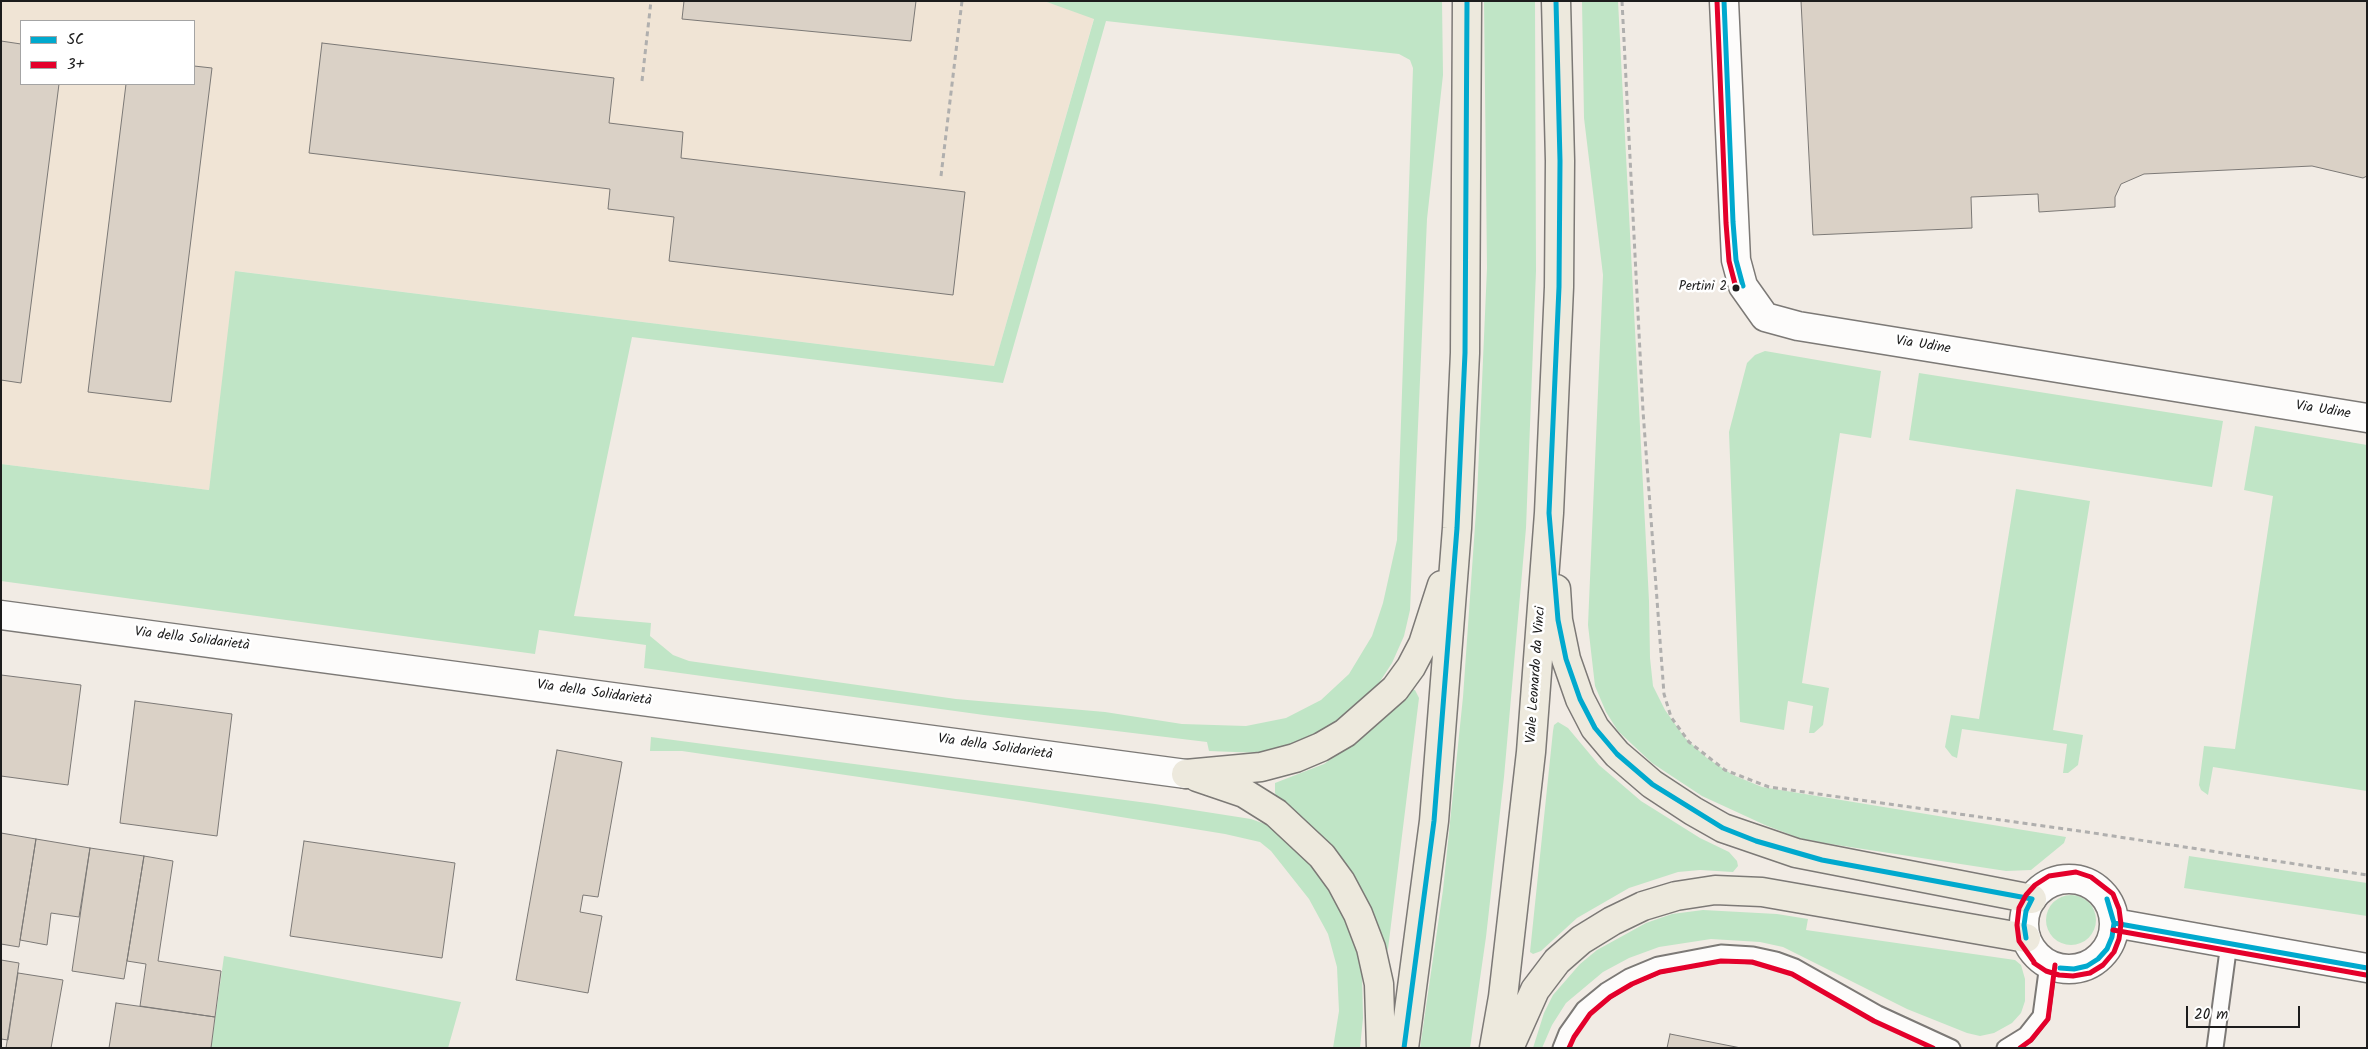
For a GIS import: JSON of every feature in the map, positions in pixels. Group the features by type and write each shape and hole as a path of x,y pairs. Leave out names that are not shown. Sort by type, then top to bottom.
{"highway":[{"path":"1404,1048 1434,821 1457,528 1465,353 1467,1"},
{"name":"Viale Leonardo da Vinci","path":"1494,1048 1502,997 1531,752 1549,512 1559,287 1560,161 1556,1"},
{"path":"1549,512 1558,620 1566,659 1580,699 1595,728 1617,754 1652,784 1723,828 1796,853 2032,899"},
{"path":"1186,774 1261,767 1295,758 1329,742 1368,715 1395,690 1411,667 1423,644 1435,611 1457,528"},
{"path":"1186,774 1244,793 1276,813 1322,856 1341,882 1358,914 1371,948 1379,984 1381,1048"},
{"path":"1509,1048 1535,990 1557,961 1581,940 1612,921 1642,906 1676,896 1715,890 1762,892 2026,938"}],"street":[{"name":"Via Udine","path":"1724,1 1736,260 1743,286 1765,317 1798,326 2367,418"},
{"name":"Via della Solidarietà","path":"1,615 1186,774"},
{"path":"2075,879 2088,883 2107,899 2112,910 2114,923 2112,937 2107,949 2092,962 2074,969 2060,968 2048,964 2039,957 2026,938 2024,925 2026,911 2032,899 2050,883 2075,879"},
{"path":"2114,923 2367,968"}],"lane":[{"path":"2215,1048 2229,943"},
{"path":"1561,1048 1567,1033 1584,1009 1606,991 1629,977 1658,965 1721,953 1753,955 1776,960 1795,967 1878,1014 1952,1048"},
{"path":"2005,1048 2026,1035 2041,1016 2048,964"}],"path":[{"path":"642,81 651,1"},
{"path":"941,176 962,1"},
{"path":"1622,1 1643,411 1664,694 1671,717 1689,742 1725,770 1769,787 2100,834 2367,875"}],"shaded area":[{"path":"1,1 1044,1 1094,18 994,366 236,271 209,490 1,464"}],"green space":[{"path":"1044,1 1442,1 1443,75 1427,219 1410,610 1404,636 1392,663 1377,686 1339,724 1291,749 1260,753 1209,751 1207,742 984,715 644,668 646,645 539,630 535,654 1,581 1,464 209,490 235,271 994,366 1094,19","holes":["1106,21 1399,54 1410,60 1413,68 1397,540 1383,603 1372,636 1349,674 1321,700 1286,718 1246,726 1182,724 1105,712 956,699 689,661 673,655 650,636 651,623 574,616 632,337 1003,383"]},
{"path":"1484,1 1535,1 1536,271 1526,528 1504,777 1486,937 1470,1048 1420,1048 1443,890 1463,697 1477,497 1487,268"},
{"path":"1582,1 1618,1 1649,601 1650,658 1653,686 1665,710 1685,738 1707,758 1733,775 1762,787 2066,837 2064,843 2031,870 2006,871 1799,838 1765,825 1702,796 1652,763 1618,731 1606,712 1595,686 1588,625 1603,275 1584,118"},
{"path":"1765,351 1881,371 1871,438 1840,433 1802,683 1829,688 1823,725 1814,733 1809,733 1813,706 1788,701 1784,730 1740,722 1729,432 1747,363 1755,355"},
{"path":"1919,373 2223,421 2212,487 1909,440"},
{"path":"2255,426 2367,445 2367,791 2213,767 2208,795 2201,790 2199,785 2204,746 2235,749 2273,496 2244,490"},
{"path":"2016,489 2090,501 2053,730 2083,735 2078,765 2068,773 2063,773 2067,744 1962,729 1957,758 1952,756 1945,747 1951,715 1979,719"},
{"path":"1409,689 1415,690 1419,698 1386,953 1278,799 1275,793 1275,783 1324,764 1344,750 1363,735"},
{"path":"1558,722 1568,728 1599,765 1641,801 1700,838 1729,852 1737,861 1738,866 1733,872 1700,870 1678,872 1629,888 1577,918 1541,951 1533,954 1530,952 1553,731 1554,725"},
{"path":"651,737 1155,804 1251,819 1265,824 1278,832 1301,853 1320,875 1349,926 1358,951 1362,973 1363,1018 1360,1048 1333,1048 1339,1011 1337,967 1328,934 1309,899 1271,851 1260,842 1225,834 1023,801 682,751 650,751"},
{"path":"2189,856 2367,883 2367,916 2184,888"},
{"path":"2066,895 2076,895 2089,902 2096,915 2096,925 2089,938 2076,945 2066,945 2057,941 2050,934 2046,925 2046,915 2050,906 2057,899"},
{"path":"1703,910 1777,914 1808,919 1806,930 2015,960 2021,965 2025,979 2025,1001 2021,1013 2012,1023 1994,1033 1980,1036 1967,1033 1907,1009 1783,947 1760,942 1711,939 1659,947 1629,958 1603,972 1566,1003 1552,1025 1542,1048 1533,1048 1544,1013 1553,995 1580,964 1597,950 1646,923 1672,914"},
{"path":"224,956 461,1002 448,1048 211,1048"}],"building":[{"path":"684,1 916,1 911,41 682,19"},
{"path":"1801,1 2367,1 2367,176 2363,178 2312,166 2144,174 2121,184 2115,197 2115,207 2039,212 2038,194 1971,197 1972,228 1813,235"},
{"path":"1,41 20,44 20,85 59,85 21,383 1,380"},
{"path":"322,43 614,78 609,123 683,132 681,158 965,192 953,295 669,261 674,217 608,209 610,189 309,153"},
{"path":"195,66 212,68 171,402 88,392 126,85 195,85"},
{"path":"1,675 81,685 68,785 1,776"},
{"path":"135,701 232,714 217,836 120,823"},
{"path":"557,750 622,762 598,897 583,895 580,912 602,916 588,993 516,980"},
{"path":"1,833 36,839 19,947 1,944"},
{"path":"36,839 90,848 79,917 51,913 47,945 20,940"},
{"path":"304,841 455,863 442,958 290,936"},
{"path":"90,848 144,856 124,979 72,971"},
{"path":"144,856 173,861 158,961 221,971 215,1017 140,1006 146,964 127,961"},
{"path":"1,960 19,963 8,1040 1,1039"},
{"path":"18,973 63,980 51,1048 6,1048"},
{"path":"116,1003 215,1017 211,1048 109,1048"},
{"path":"1670,1034 1741,1048 1667,1048"}],"transit line":[{"name":"SC","path":"1404,1048 1434,821 1457,528 1465,353 1467,1"},
{"name":"SC","path":"1556,1 1560,161 1559,287 1549,513 1558,620 1566,659 1580,699 1595,728 1617,754 1652,784 1723,828 1756,841 1822,860 2032,899"},
{"name":"3+","path":"1717,1 1726,223 1729,261 1736,288"},
{"name":"SC","path":"1724,1 1733,222 1736,260 1743,286"},
{"name":"3+","path":"2034,962 2019,941 2017,925 2019,908 2026,895 2035,885 2049,876 2076,872 2091,877 2113,894 2119,909 2121,924 2119,939 2114,952 2103,965 2090,973 2073,976 2059,975 2046,971 2034,963"},
{"name":"SC","path":"2026,938 2024,925 2026,911 2032,899"},
{"name":"SC","path":"2060,968 2074,969 2087,966 2098,959 2107,949 2112,937 2114,923 2107,899"},
{"name":"SC","path":"2114,923 2367,968"},
{"name":"3+","path":"2113,930 2366,975"},
{"name":"3+","path":"1569,1048 1574,1037 1590,1014 1610,997 1632,984 1660,972 1721,961 1752,962 1792,974 1874,1021 1933,1048"},
{"name":"3+","path":"2020,1048 2031,1040 2048,1019 2055,965"}],"place":[{"name":"Pertini 2","path":"1736,288"}]}
